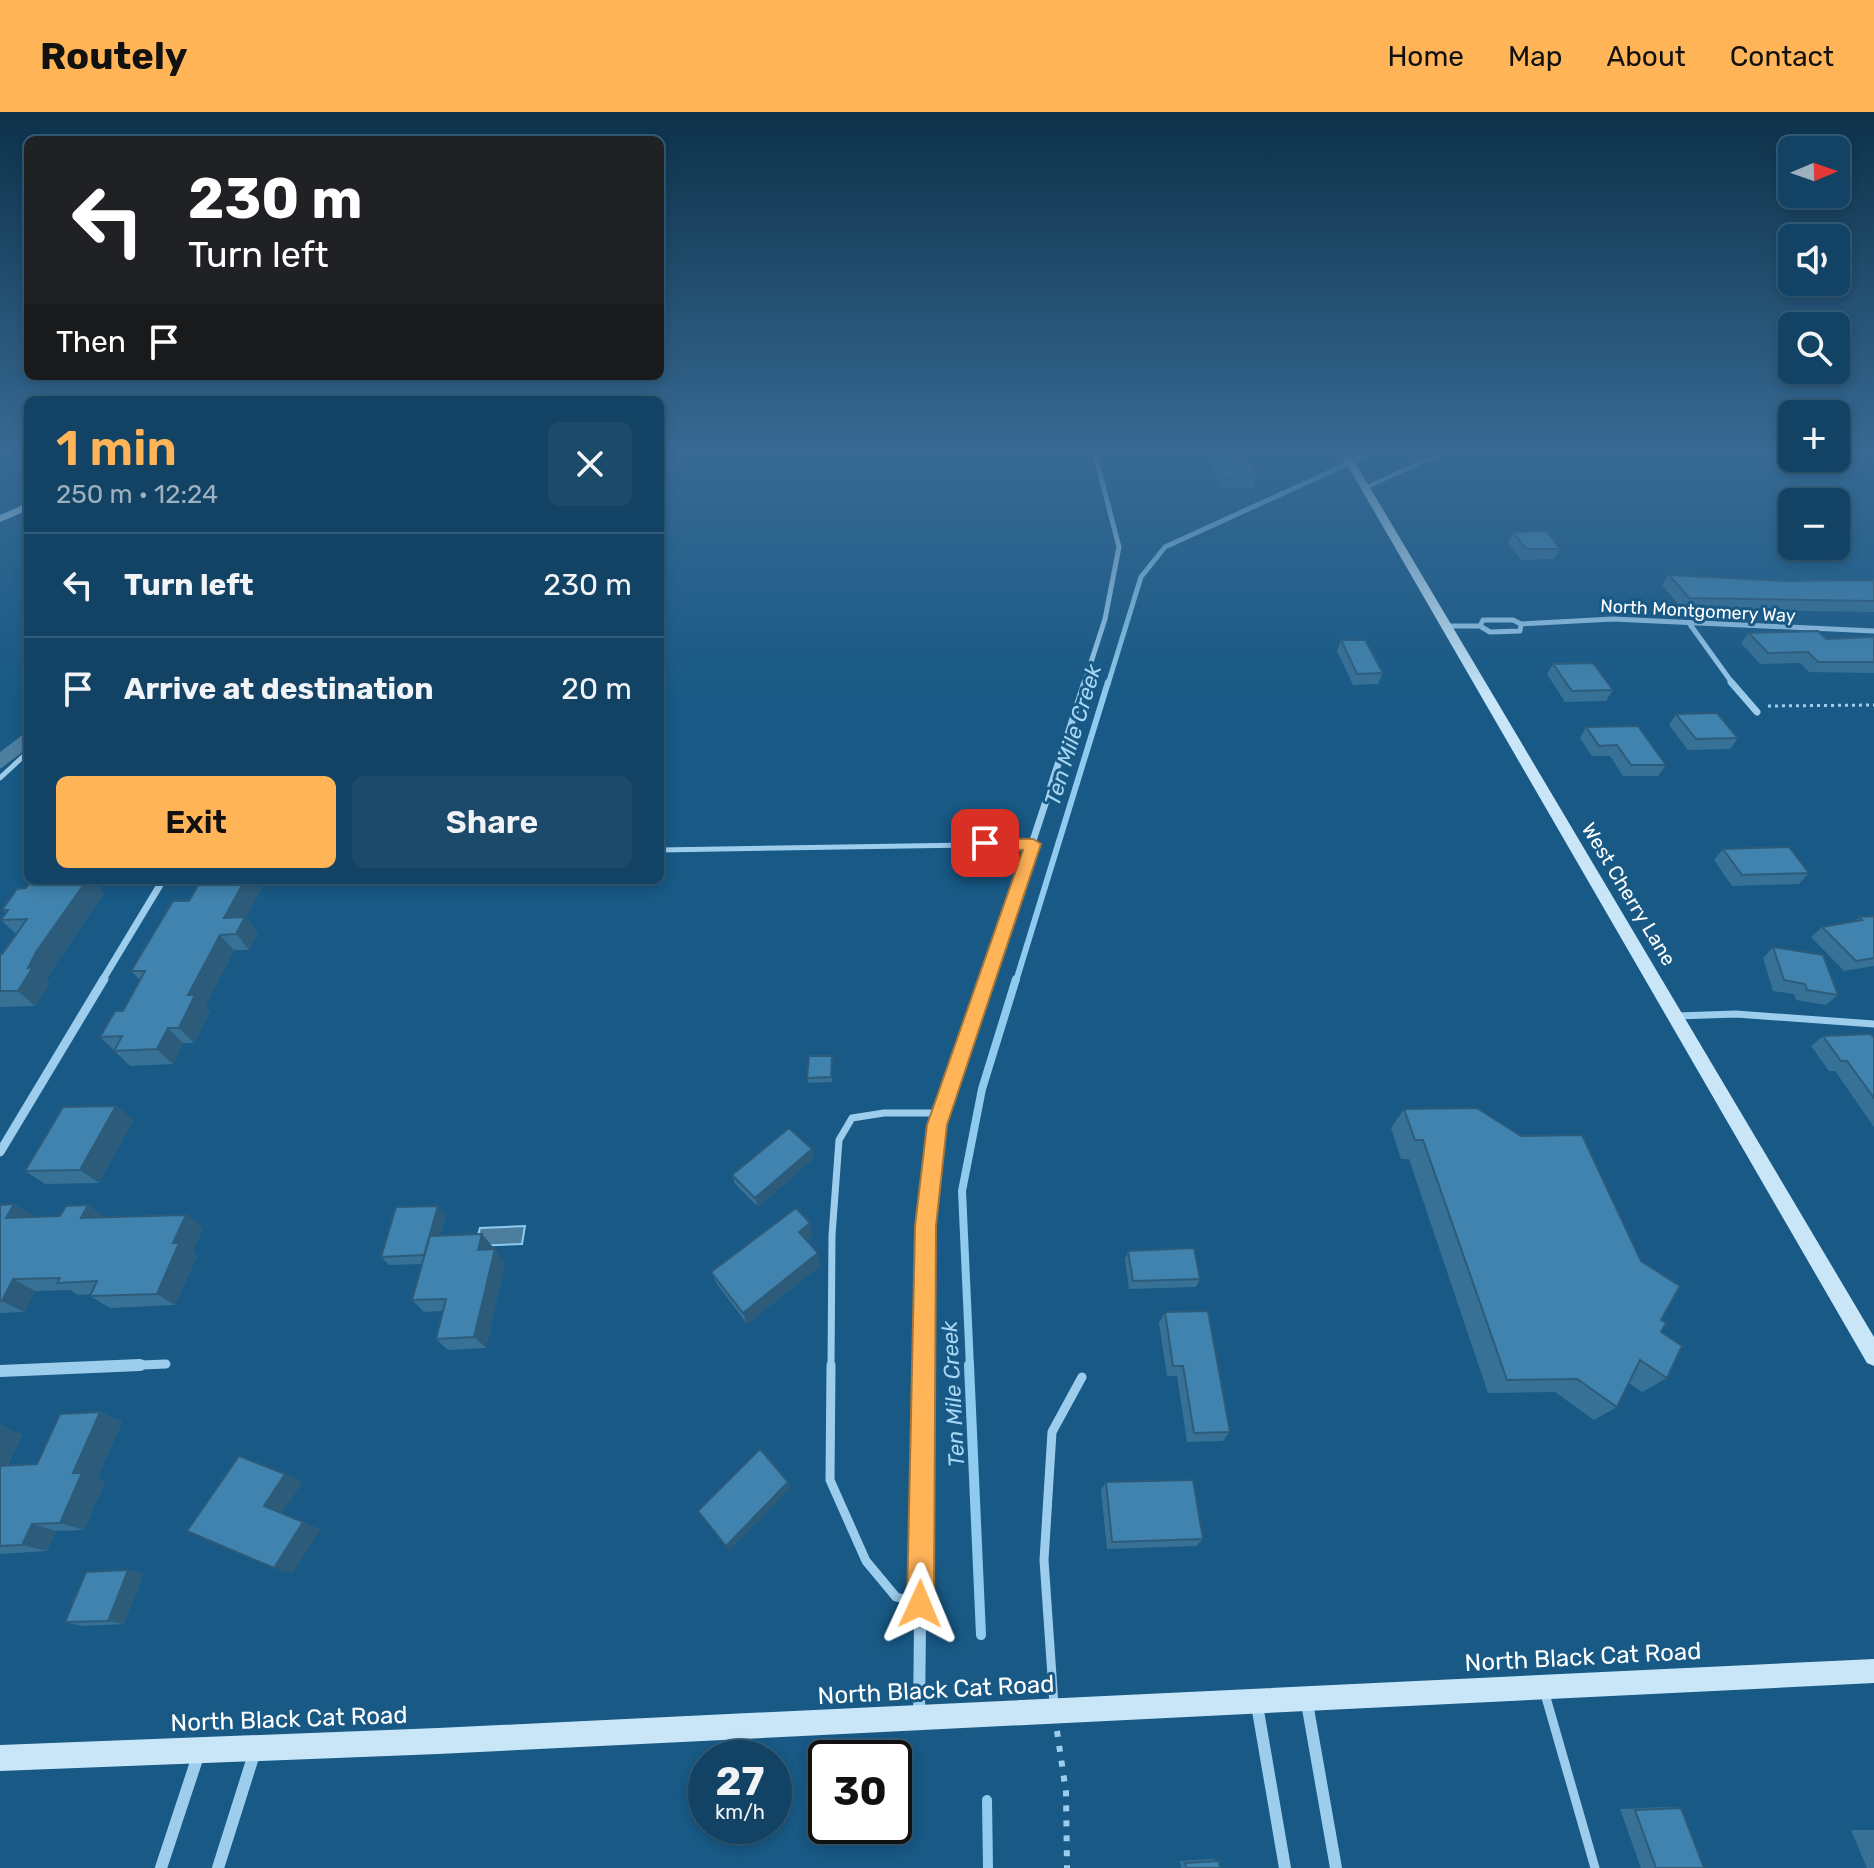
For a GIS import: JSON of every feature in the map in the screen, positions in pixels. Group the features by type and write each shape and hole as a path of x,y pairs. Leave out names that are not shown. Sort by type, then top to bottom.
{"main road":[{"name":"West Cherry Lane","path":"1393,536 1874,1356"},
{"name":"North Black Cat Road","path":"0,1758 256,1750 1874,1671"}],"street":[{"path":"919,1719 925,1226 942,1113 1105,619 1119,547 1116,536"},
{"name":"North Montgomery Way","path":"1480,626 1483,620 1513,620 1521,624 1613,619 1874,631"},
{"path":"1689,623 1711,658 1757,712"},
{"name":"North Montgomery Way","path":"1445,626 1480,626 1490,632 1520,631 1521,624"},
{"path":"0,1152 161,884"},
{"path":"0,1371 166,1364"},
{"path":"1306,1698 1336,1868"},
{"path":"1256,1701 1285,1868"},
{"path":"218,1868 256,1750"},
{"path":"161,1868 199,1752"}],"lane":[{"path":"0,778 24,756"},
{"path":"664,850 1033,844"},
{"path":"1673,1016 1736,1014 1874,1024"},
{"path":"920,1604 896,1597 866,1561 830,1480 832,1235 839,1140 852,1118 884,1113 942,1113"},
{"path":"1054,1712 1044,1560 1052,1432 1082,1377"},
{"path":"1543,1687 1595,1868"}],"path":[{"path":"1764,706 1874,705"},
{"path":"1054,1712 1066,1792 1067,1868"}],"water":[{"path":"525,1226 522,1244 475,1246 480,1228"}],"building":[{"path":"1516,536 1550,536 1560,549 1526,549"},
{"path":"1669,575 1784,581 1874,580 1874,601 1689,598"},
{"path":"1818,631 1826,639 1874,637 1874,662 1818,662 1808,652 1768,653 1749,633"},
{"path":"1341,640 1365,640 1383,673 1357,674"},
{"path":"1593,663 1613,690 1572,691 1553,664"},
{"path":"1717,713 1738,738 1696,739 1676,714"},
{"path":"1638,726 1666,765 1631,765 1617,745 1599,746 1586,727"},
{"path":"1789,847 1809,873 1742,875 1723,849"},
{"path":"29,884 84,884 36,952 28,968 33,967 18,991 0,991 0,954 27,919 1,920 8,910 2,910 17,889 26,888"},
{"path":"199,884 243,884 224,918 245,917 236,934 220,935 188,995 195,995 179,1028 168,1028 157,1049 114,1051 122,1036 100,1037 115,1011 123,1011 145,971 131,971 173,901 189,901"},
{"path":"1874,916 1874,958 1856,961 1822,927 1862,920 1859,917"},
{"path":"1773,947 1823,955 1838,995 1807,990 1805,984 1784,980"},
{"path":"1871,1034 1874,1038 1874,1098 1847,1061 1841,1061 1823,1036"},
{"path":"809,1056 832,1056 831,1077 807,1078"},
{"path":"116,1106 80,1170 25,1171 63,1107"},
{"path":"1477,1108 1521,1136 1582,1135 1641,1261 1680,1286 1661,1320 1666,1323 1661,1332 1682,1346 1667,1378 1640,1360 1617,1407 1577,1379 1507,1380 1423,1140 1415,1140 1404,1109"},
{"path":"789,1128 812,1149 755,1198 732,1175"},
{"path":"14,1204 6,1218 60,1216 66,1206 88,1205 81,1218 186,1215 173,1243 179,1243 157,1294 90,1296 97,1281 57,1283 60,1278 13,1279 0,1301 0,1205"},
{"path":"438,1206 424,1255 381,1257 396,1207"},
{"path":"796,1208 810,1223 799,1232 818,1253 743,1313 711,1272"},
{"path":"482,1234 478,1250 495,1249 474,1337 436,1339 446,1299 412,1300 430,1236"},
{"path":"1194,1248 1200,1279 1133,1281 1128,1251"},
{"path":"1208,1311 1230,1432 1194,1433 1183,1366 1173,1366 1165,1312"},
{"path":"100,1412 73,1473 82,1473 60,1523 32,1524 22,1545 0,1546 0,1466 37,1464 60,1414"},
{"path":"760,1449 788,1482 726,1546 698,1511"},
{"path":"239,1456 285,1474 264,1506 303,1522 274,1568 187,1531"},
{"path":"1193,1480 1203,1539 1112,1542 1106,1482"},
{"path":"128,1570 108,1621 65,1622 86,1572"},
{"path":"1681,1808 1704,1868 1656,1868 1635,1810"},
{"path":"1219,1861 1220,1868 1186,1868 1185,1863"}],"waterway":[{"name":"Ten Mile Creek","path":"1108,684 1141,577 1165,547 1189,536"},
{"name":"Ten Mile Creek","path":"1016,981 1108,682"},
{"path":"0,763 24,741"},
{"name":"Ten Mile Creek","path":"970,1367 962,1191 982,1089 1016,979"},
{"name":"Ten Mile Creek","path":"969,1365 981,1635"},
{"name":"Ten Mile Creek","path":"987,1800 988,1868"}],"route":[{"path":"920,1604 925,1226 937,1125 1033,844 985,843"}]}
